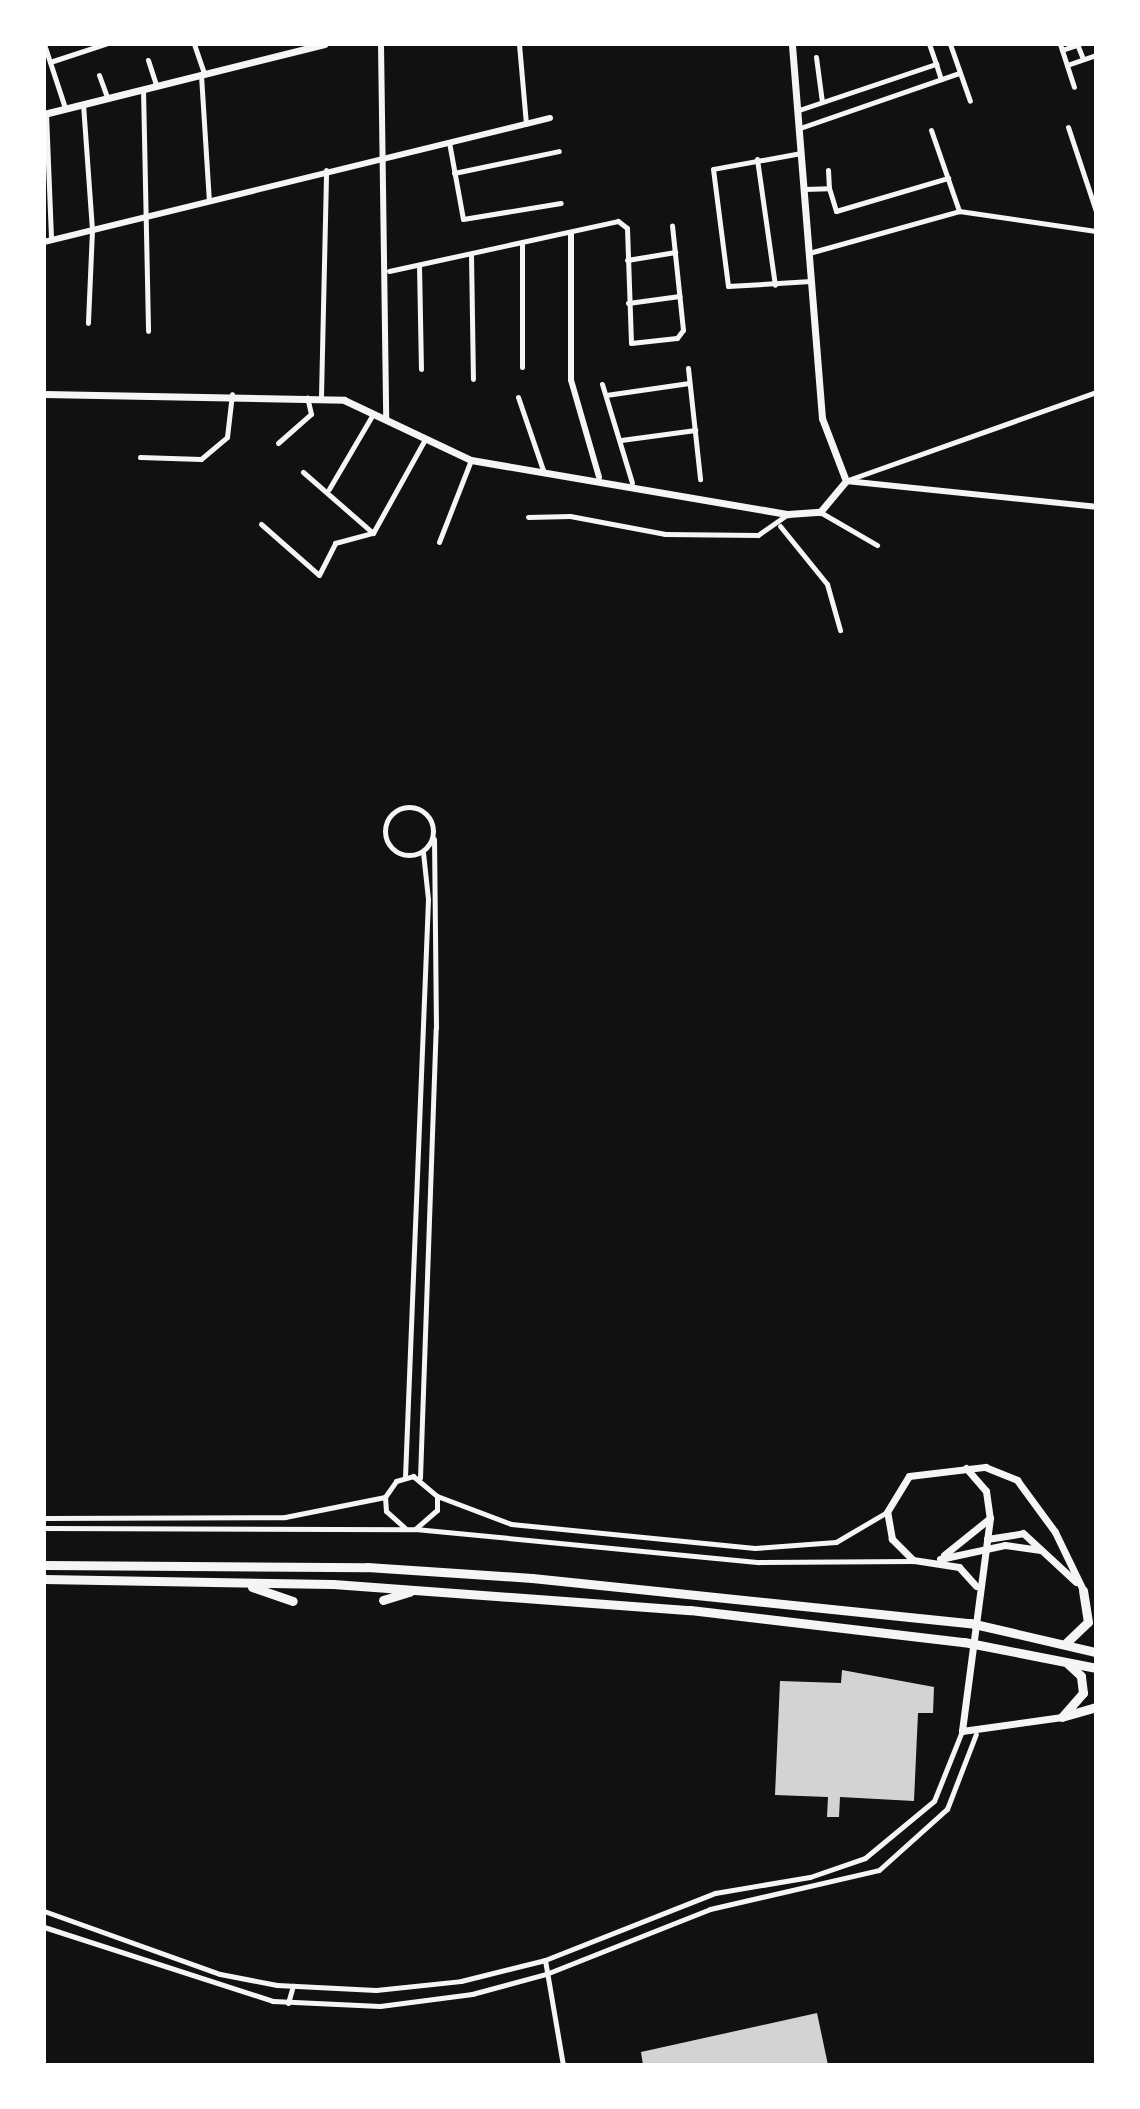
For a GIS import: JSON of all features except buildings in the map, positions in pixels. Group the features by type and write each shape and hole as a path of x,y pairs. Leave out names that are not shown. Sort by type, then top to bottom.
{"highway":[{"path":"44,1565 367,1567 532,1578 890,1613 1066,1643 1096,1652"},
{"path":"44,1579 173,1578 441,1590 690,1610 1059,1658 1096,1668"},
{"path":"173,1578 260,1588 293,1601"},
{"path":"383,1600 441,1590"},
{"path":"1083,1590 1096,1606"},
{"path":"1066,1643 1088,1622 1083,1590"},
{"path":"1059,1658 1083,1685 1079,1703 1062,1717"},
{"path":"1062,1717 1096,1707"}],"main road":[{"path":"45,114 324,44"},
{"path":"44,394 321,396 373,413 471,460 599,477 788,514 820,512 846,481 822,418 792,44"},
{"path":"966,1468 986,1491 990,1518 974,1601 965,1672 962,1731 976,1734 1008,1721 1062,1717"},
{"path":"1043,1550 1019,1544 935,1560 913,1560 892,1539 887,1512 909,1476 966,1468 1003,1471 1027,1488 1083,1590"},
{"path":"935,1560 990,1518"},
{"path":"987,1539 1023,1533 1083,1590"},
{"path":"935,1560 959,1567 976,1586"}],"street":[{"path":"44,44 65,108"},
{"path":"50,62 105,44"},
{"path":"194,44 203,74 209,201"},
{"path":"381,44 389,271 386,420"},
{"path":"519,44 526,124"},
{"path":"929,44 941,79"},
{"path":"950,44 970,101"},
{"path":"1074,87 1061,47 1078,44 1083,59"},
{"path":"1067,65 1096,55"},
{"path":"816,57 822,102"},
{"path":"148,60 156,85"},
{"path":"799,110 936,64"},
{"path":"800,128 959,73"},
{"path":"99,75 107,97"},
{"path":"143,89 148,331"},
{"path":"83,103 92,230 88,323"},
{"path":"45,114 47,241 148,218 387,154 550,118"},
{"path":"1068,127 1096,211"},
{"path":"931,130 959,211"},
{"path":"448,140 463,219 561,203"},
{"path":"454,173 559,151"},
{"path":"801,153 713,169 726,283 775,285 811,281"},
{"path":"757,159 775,285"},
{"path":"321,396 326,170"},
{"path":"828,170 829,188 836,211 948,178"},
{"path":"804,189 829,188"},
{"path":"809,253 959,211 1096,231"},
{"path":"389,271 624,223 629,339 636,344 682,335 672,226"},
{"path":"571,233 571,380 599,477"},
{"path":"522,244 522,367"},
{"path":"627,260 675,252"},
{"path":"471,254 473,379"},
{"path":"419,265 421,369"},
{"path":"628,303 680,296"},
{"path":"688,368 700,479"},
{"path":"606,395 689,383"},
{"path":"602,384 632,483"},
{"path":"846,481 1096,392"},
{"path":"140,457 201,459 227,437 232,394"},
{"path":"278,443 311,414 306,396"},
{"path":"518,397 543,470"},
{"path":"329,489 373,413"},
{"path":"621,440 695,430"},
{"path":"261,524 316,576 335,543 373,533 425,439"},
{"path":"439,542 471,460"},
{"path":"303,472 329,489 373,533"},
{"path":"846,481 1096,507"},
{"path":"820,512 877,545"},
{"path":"528,517 570,516 681,535 758,535 780,526 788,514"},
{"path":"780,526 827,584 840,630"},
{"path":"420,1478 437,984 434,839 426,813 400,808 389,817 387,844 397,853 423,852"},
{"path":"44,1518 285,1517 385,1497 405,1477 428,899 423,852 434,839"},
{"path":"405,1477 420,1478 437,1496 511,1524 755,1548 836,1542 887,1512"},
{"path":"415,1529 429,1523 437,1496"},
{"path":"385,1497 386,1511 406,1528"},
{"path":"44,1528 406,1528 759,1562 913,1560"},
{"path":"44,1911 220,1974 293,1986 408,1989 545,1960 715,1893 810,1877 865,1858 934,1801 962,1731"},
{"path":"44,1927 211,1987 288,2003 424,2003 546,1974 710,1909 879,1870 947,1809 976,1734"},
{"path":"545,1960 563,2065"},
{"path":"288,2003 293,1986"}]}
